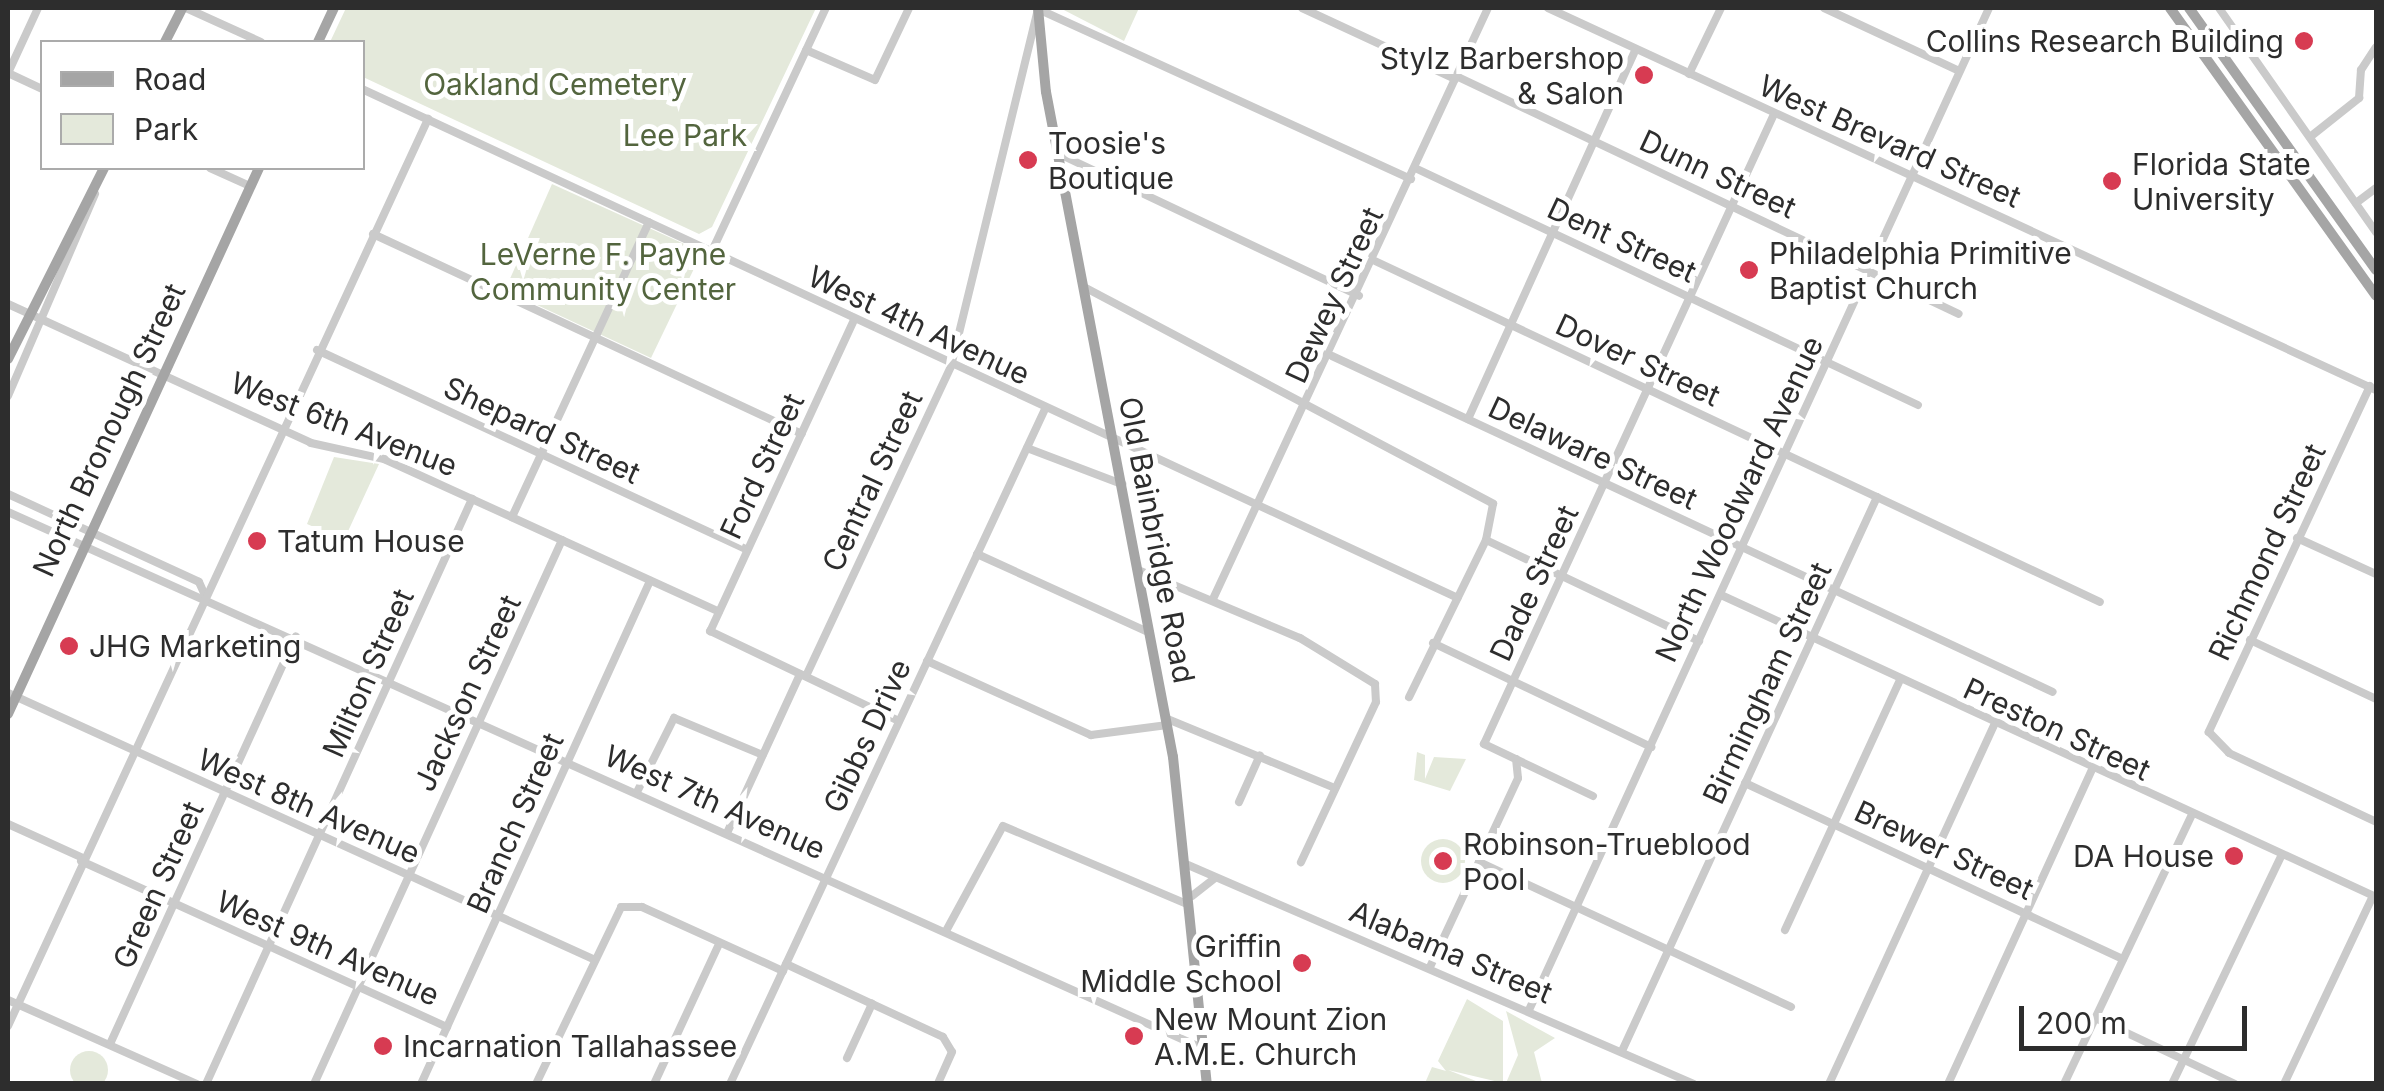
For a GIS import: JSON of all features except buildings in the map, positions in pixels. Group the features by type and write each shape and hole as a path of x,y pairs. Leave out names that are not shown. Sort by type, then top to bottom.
{"main road":[{"path":"165,40 184,8"},
{"path":"319,40 334,8"},
{"name":"Old Bainbridge Road","path":"1038,8 1057,152 1166,721 1193,902 1208,1051 1207,1084"},
{"path":"2170,8 2376,296"},
{"path":"2189,8 2376,270"},
{"name":"North Bronough Street","path":"8,714 11,694 258,170"},
{"path":"8,359 102,172"}],"street":[{"path":"38,8 8,73 40,89"},
{"path":"184,8 257,40"},
{"path":"712,251 826,8"},
{"path":"1038,8 1411,179"},
{"name":"Central Street","path":"727,833 951,366 1038,8"},
{"name":"Dunn Street","path":"1302,8 1959,314"},
{"name":"Dewey Street","path":"1214,599 1332,356 1488,8"},
{"name":"West Brevard Street","path":"1548,8 2373,388"},
{"path":"1689,74 1721,8"},
{"path":"1824,8 1959,71"},
{"name":"North Woodward Avenue","path":"1529,1010 1989,8"},
{"path":"2219,8 2376,232"},
{"path":"806,50 875,80 904,9"},
{"path":"2310,138 2359,98 2362,66 2376,46"},
{"path":"1468,419 1636,49"},
{"name":"West 4th Avenue","path":"365,90 951,366 1458,598"},
{"name":"Dade Street","path":"1516,759 1484,744 1774,114"},
{"path":"8,1026 12,1002 428,119"},
{"path":"1057,152 1359,296"},
{"name":"Dent Street","path":"1415,168 1918,406"},
{"path":"214,170 250,186"},
{"path":"8,396 44,320 102,172"},
{"path":"2356,203 2376,188"},
{"path":"512,517 649,222"},
{"path":"372,234 802,434"},
{"name":"Dover Street","path":"1375,261 2100,602"},
{"path":"1084,288 1496,508 1486,540 1433,643 1410,698"},
{"name":"West 6th Avenue","path":"8,304 280,428 384,458 718,612"},
{"name":"Ford Street","path":"803,675 710,631 854,320"},
{"name":"Shepard Street","path":"317,350 748,550"},
{"name":"Delaware Street","path":"1332,356 2053,692"},
{"name":"Richmond Street","path":"2373,388 2297,538 2211,738 2376,822"},
{"name":"Gibbs Drive","path":"730,1084 1045,408"},
{"path":"1026,448 1122,484"},
{"name":"West 7th Avenue","path":"8,494 198,582 204,593 296,636 1208,1051"},
{"name":"Birmingham Street","path":"1622,1050 1877,497"},
{"name":"Milton Street","path":"206,1084 472,499"},
{"path":"36,525 42,511"},
{"name":"West 7th Avenue","path":"8,512 190,596 204,593"},
{"path":"2297,538 2376,574"},
{"name":"Jackson Street","path":"314,1084 562,540"},
{"path":"1486,540 1699,640"},
{"path":"977,554 1150,633"},
{"path":"1138,570 1214,599 1375,684 1376,702 1301,862"},
{"name":"Branch Street","path":"421,1084 650,580"},
{"name":"Preston Street","path":"1721,595 2191,816 2375,896"},
{"name":"Green Street","path":"110,1044 296,636"},
{"path":"2250,640 2376,700"},
{"path":"1433,643 1651,747"},
{"path":"927,661 1091,735 1166,721 1336,788"},
{"path":"803,675 899,721"},
{"path":"1786,930 1900,680"},
{"name":"West 8th Avenue","path":"11,694 594,959"},
{"path":"637,792 670,720 763,755"},
{"path":"1829,1084 1994,725"},
{"path":"1240,802 1260,756"},
{"path":"1516,759 1593,796"},
{"path":"1430,967 1518,778 1516,759"},
{"path":"1948,1084 2092,770"},
{"name":"Brewer Street","path":"1745,783 2123,959"},
{"path":"2064,1084 2191,816"},
{"name":"West 9th Avenue","path":"8,824 447,1026"},
{"path":"946,931 1002,826 1193,902 1215,878"},
{"path":"2172,1084 2281,856"},
{"path":"1479,862 1791,1007"},
{"name":"Alabama Street","path":"1188,866 1694,1084"},
{"path":"2284,1084 2375,896"},
{"path":"536,1084 594,959 627,905 872,1004 948,1041 938,1084"},
{"path":"654,1084 720,944"},
{"path":"12,1002 197,1084"},
{"path":"847,1058 872,1004"},
{"path":"2095,1018 2235,1084"}],"green space":[{"path":"346,8 816,8 712,227 699,234 365,78 365,40 331,40"},
{"path":"1060,8 1139,8 1124,41"},
{"name":"LeVerne F. Payne Community Center","path":"552,184 702,252 651,358 505,290"},
{"path":"334,457 379,464 344,540 307,524"},
{"path":"1417,752 1425,755 1425,779 1434,757 1466,759 1450,791 1414,780"},
{"name":"Robinson-Trueblood Pool","path":"1443,839 1459,845 1465,861 1459,877 1443,883 1427,877 1421,861 1427,845"},
{"path":"1467,999 1503,1021 1503,1083 1448,1070 1481,1083 1425,1083 1432,1067 1446,1071 1438,1061"},
{"path":"1506,1011 1555,1038 1534,1052 1542,1083 1506,1083 1518,1055"},
{"path":"89,1051 102,1057 108,1070 102,1083 89,1089 76,1083 70,1070 76,1057"}],"place":[{"name":"Collins Research Building","path":"2304,41"},
{"name":"Stylz Barbershop & Salon","path":"1644,75"},
{"name":"Toosie's Boutique","path":"1028,160"},
{"name":"Florida State University","path":"2112,181"},
{"name":"Philadelphia Primitive Baptist Church","path":"1749,270"},
{"name":"Tatum House","path":"257,541"},
{"name":"JHG Marketing","path":"69,646"},
{"name":"DA House","path":"2234,856"},
{"name":"Robinson-Trueblood Pool","path":"1443,861"},
{"name":"Griffin Middle School","path":"1302,963"},
{"name":"New Mount Zion A.M.E. Church","path":"1134,1036"},
{"name":"Incarnation Tallahassee","path":"383,1046"}],"park label":[{"name":"Oakland Cemetery","path":"555,84"},
{"name":"Lee Park","path":"685,135"}]}
